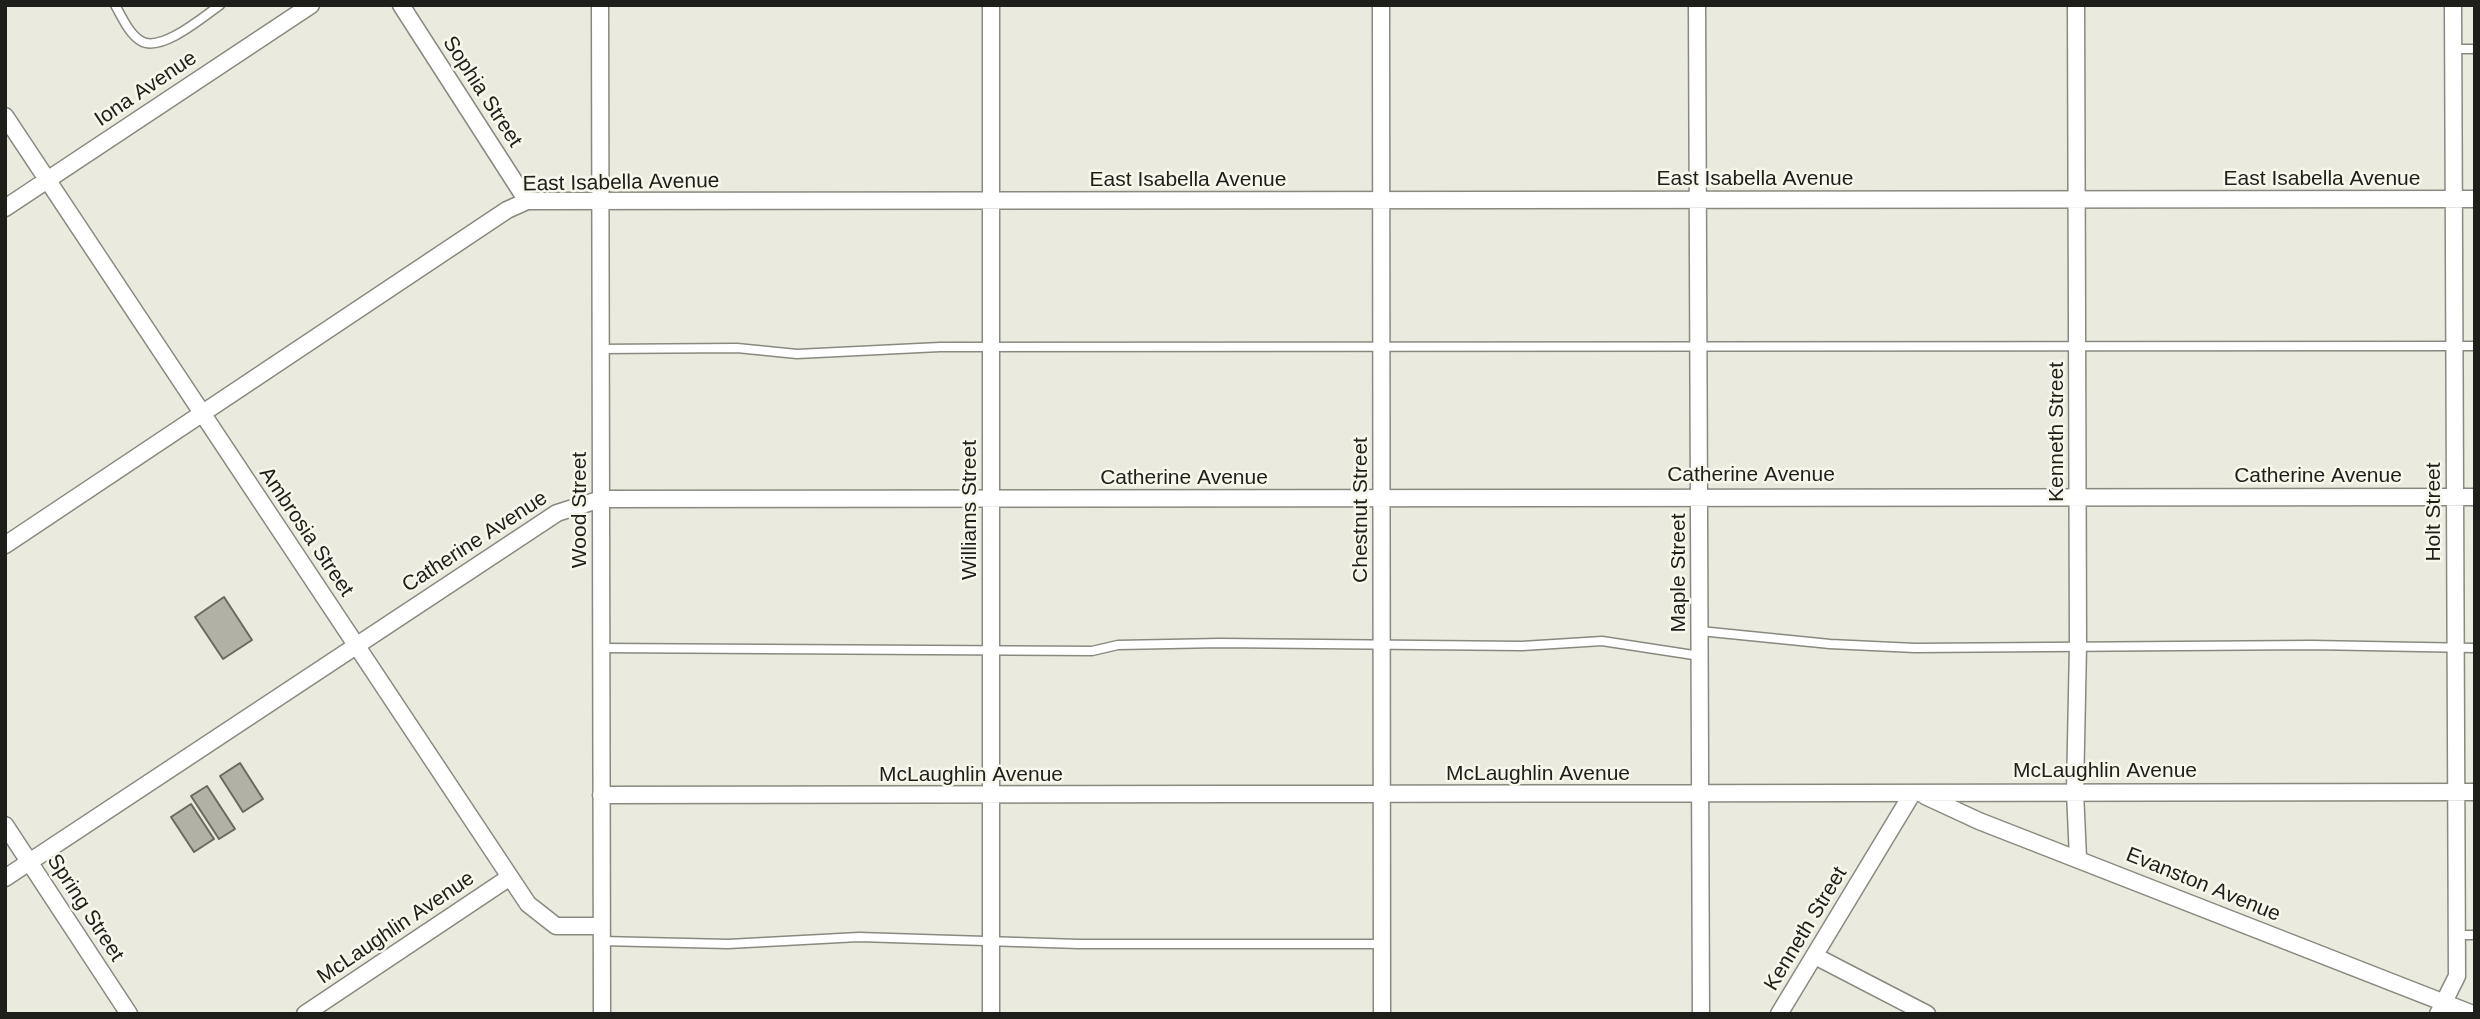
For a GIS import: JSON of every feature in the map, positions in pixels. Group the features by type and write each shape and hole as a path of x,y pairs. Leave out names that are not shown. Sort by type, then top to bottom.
{"street":[{"name":"Iona Avenue","path":"5,208 311,5"},
{"name":"Sophia Street","path":"401,5 527,201"},
{"name":"Wood Street","path":"600,5 602,1014"},
{"name":"Williams Street","path":"991,5 991,1014"},
{"name":"Chestnut Street","path":"1381,5 1384,647 1382,1014"},
{"name":"Maple Street","path":"1697,5 1701,1014"},
{"name":"Kenneth Street","path":"2076,5 2078,645 2075,792 2078,858"},
{"name":"Holt Street","path":"2442,1008 2457,976 2452,5"},
{"name":"Ambrosia Street","path":"5,116 528,904 556,926 601,933"},
{"name":"East Isabella Avenue","path":"5,545 513,205 527,201 2475,199"},
{"name":"Catherine Avenue","path":"5,878 557,513 601,499 2475,497"},
{"name":"McLaughlin Avenue","path":"601,795 991,797 2475,792"},
{"name":"Kenneth Street","path":"1779,1014 1916,794"},
{"name":"Evanston Avenue","path":"1916,794 2442,1008 2473,1014"},
{"name":"Spring Street","path":"5,825 130,1014"},
{"name":"McLaughlin Avenue","path":"305,1014 510,877"},
{"path":"1815,956 1927,1014"}],"lane":[{"path":"115,5 131,32 142,42 153,45 167,41 220,5"},
{"path":"2453,49 2475,49"},
{"path":"599,349 737,348 797,354 990,348 2475,346"},
{"path":"1700,631 1829,644 1915,648 2078,645 2475,648"},
{"path":"601,648 991,648 1093,651 1118,645 1220,642 1384,647 1555,645 1602,641 1700,656"},
{"path":"601,933 729,944 859,937 991,941 1382,944"},
{"path":"2457,934 2475,935"}],"building":[{"path":"224,597 252,640 223,659 195,617"},
{"path":"240,763 263,799 243,812 220,776"},
{"path":"207,786 235,829 219,839 191,796"},
{"path":"191,804 214,839 194,852 171,817"}]}
